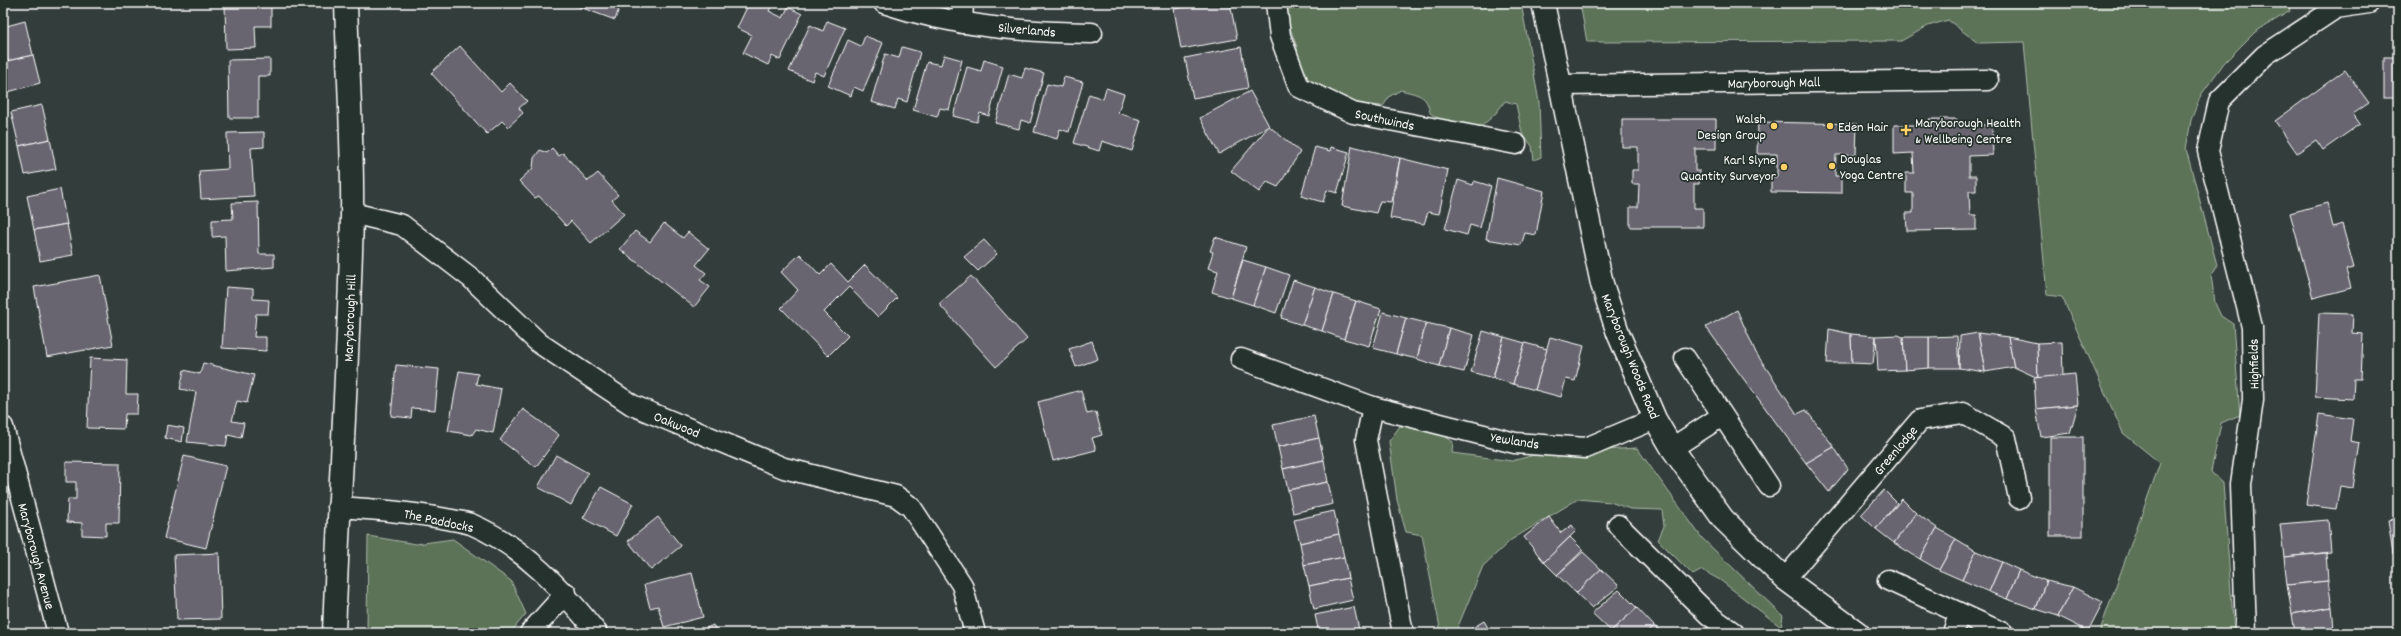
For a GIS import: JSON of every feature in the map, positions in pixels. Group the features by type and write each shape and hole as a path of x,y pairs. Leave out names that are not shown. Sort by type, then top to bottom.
{"street":[{"name":"Maryborough Hill","path":"334,633 338,507 346,414 352,213 346,3"},
{"name":"Silverlands","path":"884,3 962,22 1028,32 1092,33"},
{"path":"962,22 963,3"},
{"name":"Southwinds","path":"1276,3 1280,36 1299,87 1353,113 1516,144"},
{"name":"Maryborough Woods Road","path":"1543,3 1602,284 1618,333 1654,419 1672,448 1724,519 1785,579 1855,632"},
{"name":"Highfields","path":"2246,633 2241,484 2253,400 2252,327 2208,151 2219,101 2265,55 2336,8 2369,3"},
{"name":"Maryborough Mall","path":"1560,85 1988,80"},
{"name":"Oakwood","path":"352,213 402,225 471,278 539,343 632,405 784,468 896,496 911,507 962,585 975,633"},
{"path":"1685,358 1769,486"},
{"name":"Yewlands","path":"1240,359 1373,407 1515,443 1586,448 1654,419"},
{"path":"1373,407 1366,440 1403,633"},
{"name":"Greenlodge","path":"1785,579 1920,420 1963,413 2006,438 2019,498"},
{"path":"1672,448 1722,416"},
{"name":"Maryborough Avenue","path":"3,431 58,633"},
{"name":"The Paddocks","path":"338,507 405,511 470,524 505,542 566,593 597,633"},
{"path":"1618,524 1709,615 1734,633"},
{"path":"1888,580 2003,633"},
{"path":"530,633 566,593"},
{"path":"1953,633 1960,614"}],"green space":[{"path":"1283,3 1521,3 1539,102 1541,157 1534,160 1532,146 1522,133 1516,104 1505,101 1496,113 1481,127 1444,123 1430,113 1427,102 1421,96 1401,90 1390,96 1383,106 1358,104 1324,90 1305,77 1299,67 1297,47 1283,9"},
{"path":"1580,3 2288,3 2290,11 2255,32 2224,63 2201,95 2191,120 2186,149 2217,265 2211,275 2215,303 2221,316 2233,324 2240,415 2221,423 2211,472 2223,483 2234,633 2099,633 2160,463 2123,433 2062,297 2047,295 2024,42 1978,43 1948,20 1928,26 1901,41 1587,42"},
{"path":"1400,426 1435,429 1453,442 1452,453 1512,461 1538,454 1637,448 1702,538 1783,616 1781,627 1720,580 1702,570 1693,575 1658,540 1664,526 1662,510 1630,509 1610,502 1578,499 1511,540 1483,566 1457,629 1441,633 1422,535 1406,532 1397,500 1389,441"},
{"path":"368,536 416,544 453,539 511,581 526,614 510,633 367,633"}],"building":[{"path":"225,3 271,3 271,26 255,26 256,48 226,49"},
{"path":"569,3 621,3 615,20"},
{"path":"749,3 773,3 769,11 783,18 788,7 802,14 780,60 772,56 768,65 743,53 752,35 737,28"},
{"path":"1208,3 1230,3 1237,39 1181,49 1174,9"},
{"path":"25,21 33,55 3,62 3,27"},
{"path":"827,21 845,28 824,76 815,72 812,81 789,71 810,25 823,31"},
{"path":"865,36 883,43 863,91 854,87 851,96 828,86 848,40 861,46"},
{"path":"460,46 501,92 510,83 527,101 519,108 523,113 508,127 502,121 487,134 431,73"},
{"path":"902,47 920,52 907,102 898,99 895,109 871,102 885,54 899,58"},
{"path":"1241,47 1248,88 1193,98 1185,58"},
{"path":"33,55 40,83 8,92 3,73 3,62"},
{"path":"944,55 962,60 949,110 940,108 937,117 913,110 927,62 941,65"},
{"path":"2384,57 2398,57 2398,98 2384,98"},
{"path":"270,59 270,76 258,76 258,118 229,118 228,60"},
{"path":"984,60 1003,66 989,116 980,113 977,122 953,116 967,67 981,71"},
{"path":"1025,68 1044,73 1030,123 1021,120 1019,129 995,123 1009,74 1022,78"},
{"path":"2345,70 2369,103 2353,114 2360,124 2323,150 2316,140 2297,153 2275,121"},
{"path":"1064,77 1083,82 1069,132 1060,129 1057,139 1034,132 1047,84 1061,87"},
{"path":"1106,88 1124,94 1118,113 1141,120 1132,151 1102,141 1099,151 1074,143 1089,94 1103,99"},
{"path":"1250,91 1269,126 1219,154 1200,118"},
{"path":"42,105 50,139 19,146 11,112"},
{"path":"1622,119 1716,119 1716,149 1695,149 1695,171 1700,171 1699,184 1694,184 1694,208 1703,208 1703,227 1630,227 1630,207 1638,207 1639,184 1632,184 1632,170 1638,170 1638,147 1622,147"},
{"path":"1929,119 1957,119 1957,125 1992,125 1993,155 1969,156 1969,176 1976,176 1976,191 1969,191 1970,215 1976,215 1976,230 1907,231 1906,213 1913,213 1913,193 1906,193 1906,173 1914,173 1913,153 1894,154 1894,125 1930,125"},
{"path":"1758,122 1857,124 1856,155 1836,155 1835,176 1842,176 1842,193 1771,192 1771,177 1777,177 1777,154 1757,154"},
{"path":"1269,126 1300,152 1278,187 1267,182 1259,192 1231,171"},
{"path":"264,132 264,147 251,148 254,196 201,199 199,171 228,169 227,133"},
{"path":"50,139 56,169 25,175 19,146"},
{"path":"1352,146 1400,158 1391,202 1380,201 1376,213 1342,206"},
{"path":"1315,147 1330,151 1331,147 1349,152 1337,193 1327,190 1323,202 1301,196"},
{"path":"552,148 559,156 563,153 588,181 598,173 618,195 612,200 624,214 591,243 571,221 566,226 539,196 535,198 519,181 533,168 534,158 540,150 547,153"},
{"path":"1400,158 1448,170 1439,214 1428,212 1424,224 1390,218"},
{"path":"1497,178 1544,191 1536,235 1525,233 1521,245 1486,239"},
{"path":"1458,180 1473,185 1474,181 1491,186 1480,228 1470,225 1467,235 1445,229"},
{"path":"60,189 67,224 34,230 27,196"},
{"path":"258,202 259,254 274,254 274,267 226,271 225,236 212,237 212,220 233,219 232,203"},
{"path":"2327,203 2333,227 2342,224 2354,268 2346,270 2351,288 2313,298 2290,213"},
{"path":"664,223 683,238 688,232 709,249 696,265 706,273 700,280 710,287 694,307 620,249 635,231 650,242"},
{"path":"67,224 73,255 40,261 34,230"},
{"path":"1215,237 1246,247 1231,298 1212,292 1218,271 1208,268 1213,252 1210,251"},
{"path":"984,240 997,254 978,271 964,257"},
{"path":"800,254 820,275 831,264 848,282 865,265 897,298 878,317 849,287 824,312 848,336 828,356 781,308 798,290 781,272"},
{"path":"1243,260 1266,267 1253,305 1231,298"},
{"path":"1266,267 1289,275 1276,313 1253,305"},
{"path":"100,275 113,345 47,357 34,287"},
{"path":"971,276 1027,339 996,367 939,304"},
{"path":"1293,280 1315,287 1302,325 1281,318"},
{"path":"226,287 253,289 253,299 269,300 268,314 256,314 254,337 266,337 266,351 222,348"},
{"path":"1315,287 1334,294 1322,331 1302,325"},
{"path":"1334,294 1356,301 1344,339 1322,331"},
{"path":"1356,301 1381,309 1369,346 1344,339"},
{"path":"1737,310 1756,353 1797,414 1806,410 1834,447 1806,463 1706,327"},
{"path":"1383,312 1406,318 1396,354 1373,348"},
{"path":"2319,313 2353,314 2352,333 2363,334 2361,379 2354,379 2353,399 2315,397"},
{"path":"1406,318 1426,323 1417,359 1396,354"},
{"path":"1426,323 1449,328 1439,366 1417,359"},
{"path":"1449,328 1474,335 1464,372 1439,366"},
{"path":"1829,329 1851,334 1852,363 1827,363"},
{"path":"1483,331 1504,337 1493,378 1471,372"},
{"path":"1978,333 2008,337 2014,367 1985,372"},
{"path":"1978,333 1985,372 1959,368 1960,336"},
{"path":"1851,334 1876,336 1873,364 1852,363"},
{"path":"1898,335 1903,337 1905,370 1878,371 1876,336"},
{"path":"1957,336 1959,368 1929,368 1929,337"},
{"path":"1504,337 1525,343 1513,384 1493,378"},
{"path":"1550,337 1584,346 1575,381 1566,379 1561,397 1535,390"},
{"path":"1903,337 1929,337 1929,368 1905,370"},
{"path":"2008,337 2037,343 2038,378 2014,367"},
{"path":"1092,341 1098,359 1076,367 1069,349"},
{"path":"2062,342 2063,376 2038,378 2037,343"},
{"path":"1525,343 1547,349 1535,390 1513,384"},
{"path":"90,358 127,360 126,394 138,394 137,414 125,414 124,429 87,428"},
{"path":"203,363 254,375 247,403 237,401 232,421 244,423 241,438 228,435 226,446 187,442 196,392 180,389 184,370 200,374"},
{"path":"396,365 439,369 435,410 412,408 411,418 391,416"},
{"path":"459,371 478,374 476,384 501,389 493,433 476,429 472,435 448,431"},
{"path":"2075,374 2078,405 2036,409 2034,378"},
{"path":"1081,390 1087,414 1096,412 1102,435 1092,438 1096,450 1053,461 1038,402"},
{"path":"2078,405 2070,433 2041,437 2036,409"},
{"path":"523,409 559,435 536,467 500,440"},
{"path":"2319,414 2353,419 2350,441 2360,443 2353,488 2340,486 2336,509 2306,505"},
{"path":"1314,416 1319,438 1278,447 1273,425"},
{"path":"167,425 184,428 182,442 165,438"},
{"path":"2050,437 2083,437 2083,536 2050,536"},
{"path":"1319,438 1324,460 1283,469 1278,447"},
{"path":"1834,447 1848,469 1829,492 1806,463"},
{"path":"556,455 588,473 571,505 538,487"},
{"path":"184,456 226,466 206,548 164,538"},
{"path":"1324,460 1328,482 1288,490 1283,469"},
{"path":"66,462 120,463 119,523 106,523 106,536 82,535 82,523 67,522 68,499 76,499 76,482 66,482"},
{"path":"1328,482 1333,504 1293,513 1288,490"},
{"path":"601,487 633,504 616,536 583,518"},
{"path":"1884,490 1897,503 1876,529 1861,515"},
{"path":"1902,499 1916,513 1894,543 1876,529"},
{"path":"1334,511 1339,534 1300,543 1294,520"},
{"path":"1916,513 1937,528 1920,559 1894,543"},
{"path":"658,517 681,546 651,570 628,541"},
{"path":"1549,517 1561,533 1572,525 1576,531 1544,562 1524,537"},
{"path":"2398,518 2398,555 2393,555 2388,520"},
{"path":"2328,520 2331,552 2284,557 2280,524"},
{"path":"1937,528 1956,539 1939,570 1920,559"},
{"path":"1339,534 1344,557 1304,565 1300,543"},
{"path":"1570,537 1583,550 1557,575 1544,562"},
{"path":"1956,539 1976,551 1962,580 1939,570"},
{"path":"1976,551 2002,562 1989,592 1962,580"},
{"path":"1583,552 1601,569 1576,593 1557,575"},
{"path":"219,553 221,619 177,620 174,555"},
{"path":"2326,553 2328,581 2287,585 2284,557"},
{"path":"1344,557 1348,578 1309,586 1304,565"},
{"path":"2002,562 2019,570 2007,599 1989,592"},
{"path":"1601,569 1619,586 1592,608 1576,593"},
{"path":"2019,570 2046,581 2036,609 2007,599"},
{"path":"692,573 703,617 664,627 658,606 650,608 644,585"},
{"path":"1348,578 1353,600 1314,609 1309,586"},
{"path":"2046,581 2073,587 2058,616 2036,609"},
{"path":"2328,581 2332,607 2292,614 2287,585"},
{"path":"2073,587 2103,602 2088,631 2058,616"},
{"path":"1619,590 1637,608 1611,631 1592,613"},
{"path":"1354,607 1359,630 1344,633 1319,633 1315,615"},
{"path":"2332,607 2334,630 2295,633 2292,614"},
{"path":"1637,608 1654,626 1647,633 1613,633 1611,631"},
{"path":"1484,621 1491,633 1473,633 1471,629"},
{"path":"713,625 718,633 696,633"},
{"path":"1654,626 1663,633 1647,633"},
{"path":"1359,630 1360,633 1344,633"},
{"path":"2334,630 2334,633 2315,633"}],"place":[{"name":"Walsh Design Group","path":"1774,126"},
{"name":"Eden Hair","path":"1830,126"},
{"name":"Maryborough Health & Wellbeing Centre","path":"1906,130"},
{"name":"Douglas Yoga Centre","path":"1832,166"},
{"name":"Karl Slyne Quantity Surveyor","path":"1784,167"}]}
